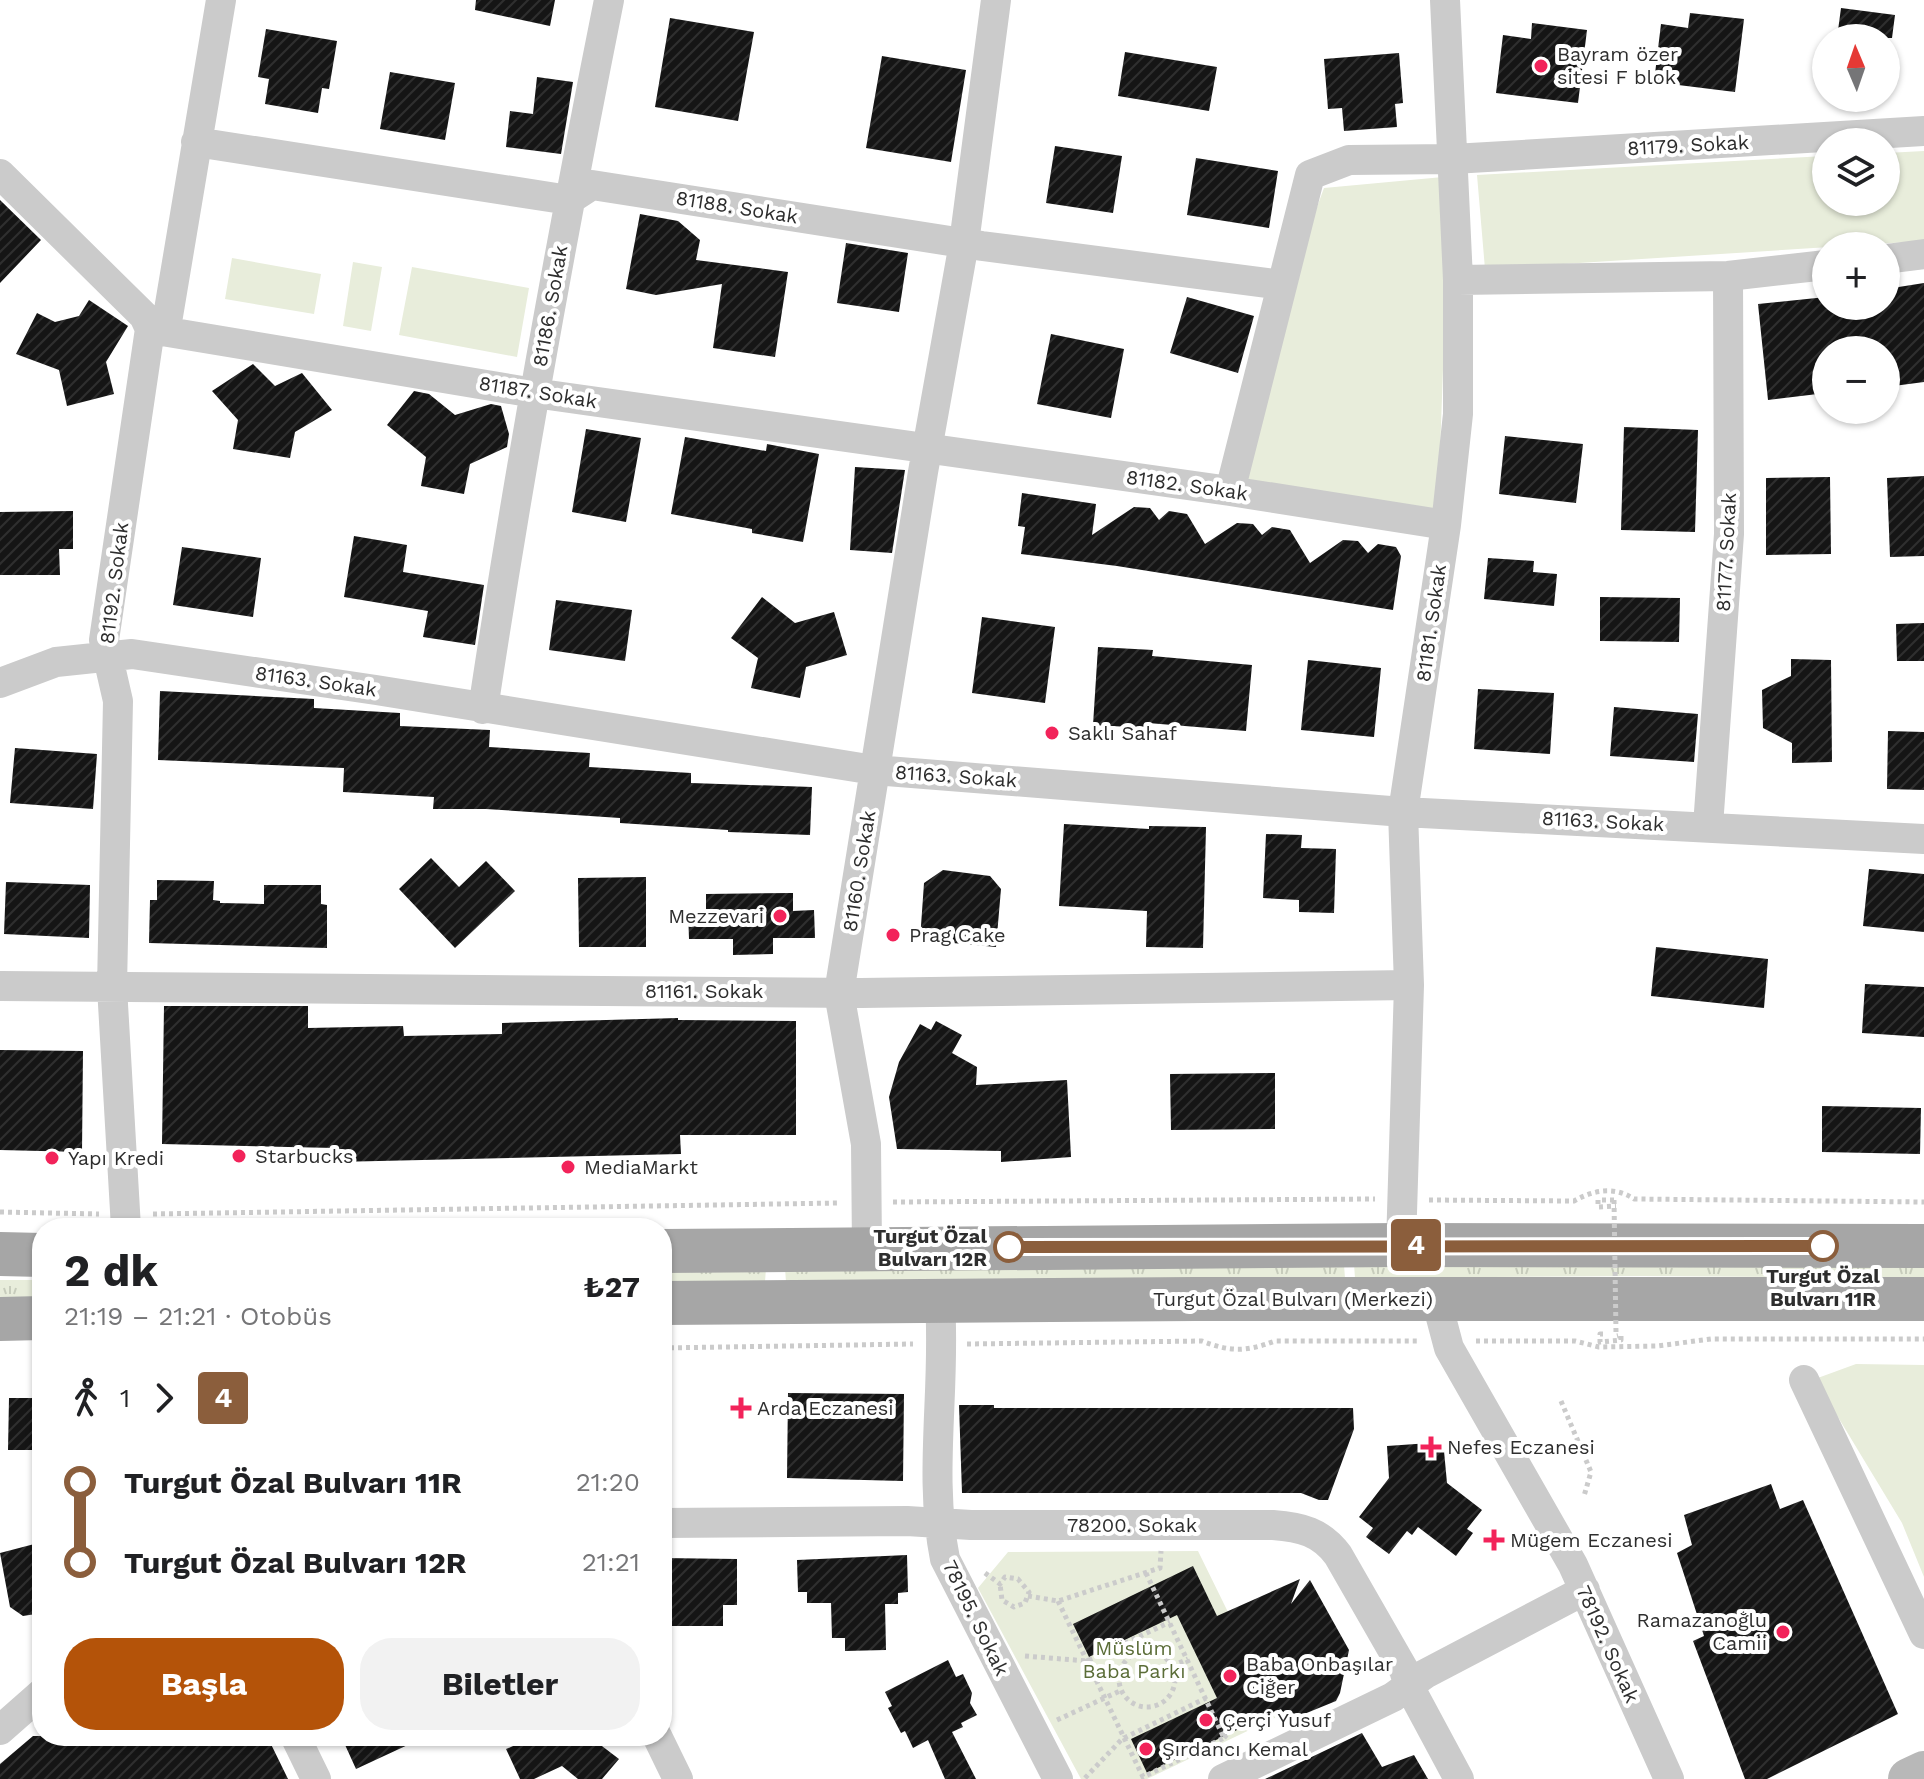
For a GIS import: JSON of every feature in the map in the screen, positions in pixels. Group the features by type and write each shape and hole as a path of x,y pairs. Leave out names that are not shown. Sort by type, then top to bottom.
{"main road":[{"path":"672,1251 1401,1245 1924,1246"},
{"path":"0,1254 32,1255"},
{"name":"Turgut Özal Bulvarı (Merkezi)","path":"672,1303 1924,1299"},
{"path":"0,1319 32,1318"}],"street":[{"name":"81192. Sokak","path":"126,1218 112,987 118,701 104,640 150,329 168,316 221,0"},
{"name":"81186. Sokak","path":"483,709 534,393 609,0"},
{"name":"81160. Sokak","path":"867,1248 866,1144 839,993 927,447 964,243 996,0"},
{"name":"81181. Sokak","path":"1401,1245 1409,985 1403,812 1446,525 1458,414 1458,280 1445,0"},
{"name":"81179. Sokak","path":"1282,285 1310,175 1349,160 1453,159 1924,131"},
{"name":"81188. Sokak","path":"196,142 569,200 592,185 964,243 1282,285"},
{"path":"0,174 144,316 150,329"},
{"path":"1900,257 1924,254"},
{"path":"1458,280 1728,276 1812,267"},
{"name":"81177. Sokak","path":"1708,826 1729,534 1728,276"},
{"path":"1230,491 1282,285"},
{"name":"81187. Sokak","path":"150,329 534,393 927,447"},
{"name":"81182. Sokak","path":"927,447 1446,525"},
{"name":"81163. Sokak","path":"0,683 56,662 132,654 874,770 1403,812 1924,839"},
{"name":"81161. Sokak","path":"0,986 839,993 1409,985"},
{"name":"78192. Sokak","path":"1436,1299 1449,1348 1585,1590 1669,1779"},
{"name":"78195. Sokak","path":"940,1302 943,1344 937,1496 938,1523 948,1567 1058,1779"},
{"path":"1804,1380 1924,1634"},
{"name":"78200. Sokak","path":"672,1523 907,1521 1273,1525 1308,1530 1330,1544 1338,1555 1404,1670 1409,1686 1459,1779"},
{"path":"1223,1779 1393,1697 1425,1674 1585,1590"},
{"path":"0,1730 32,1702"},
{"path":"300,1746 316,1779"},
{"path":"662,1746 678,1779"},
{"path":"1909,1779 1924,1772"}],"path":[{"path":"1420,1200 1574,1201 1591,1191 1602,1191 1623,1192 1634,1199 1924,1202"},
{"path":"895,1202 1381,1199"},
{"path":"1600,1334 1600,1342 1621,1340 1616,1288 1615,1259 1614,1214 1614,1200 1598,1200 1598,1207 1607,1207 1616,1206"},
{"path":"171,1218 839,1203"},
{"path":"0,1212 108,1218"},
{"path":"1464,1341 1575,1341 1599,1347 1657,1346 1711,1339 1924,1339"},
{"path":"955,1344 1202,1341 1227,1350 1252,1349 1275,1341 1425,1341"},
{"path":"672,1348 914,1344"},
{"path":"1561,1401 1591,1472 1584,1496"},
{"path":"1028,1596 1058,1601 1160,1568 1161,1542"},
{"path":"974,1565 1000,1584"},
{"path":"1146,1573 1224,1738"},
{"path":"1005,1577 1018,1579 1029,1592 1025,1603 1014,1607 1002,1600 1000,1584 1005,1577"},
{"path":"1058,1601 1143,1777 1224,1738 1232,1728"},
{"path":"1012,1655 1087,1661 1170,1622"},
{"path":"1128,1642 1134,1654"},
{"path":"1151,1651 1160,1654 1172,1666 1175,1683 1160,1703 1138,1705 1131,1702 1122,1690 1120,1674 1134,1654 1151,1651"},
{"path":"1172,1666 1188,1659"},
{"path":"1049,1724 1122,1690"},
{"path":"1084,1779 1124,1737 1206,1698"},
{"path":"1160,1703 1167,1717"}],"green space":[{"path":"1924,151 1924,241 1900,243 1900,232 1812,232 1812,248 1485,269 1477,175 1812,157 1812,216 1900,216 1900,152"},
{"path":"1443,177 1445,313 1438,509 1246,482 1285,294 1324,188"},
{"path":"232,258 321,274 314,314 225,299"},
{"path":"353,262 382,267 371,331 343,326"},
{"path":"412,267 529,288 517,357 399,335"},
{"path":"1924,1263 1924,1278 1355,1278 1354,1264"},
{"path":"1344,1265 1345,1278 786,1282 785,1268"},
{"path":"766,1268 765,1282 672,1283 672,1270"},
{"path":"0,1280 32,1280 32,1298 0,1299"},
{"path":"1856,1364 1924,1365 1924,1577 1902,1523 1815,1379"},
{"name":"Müslüm Baba Parkı","path":"1198,1551 1279,1716 1147,1779 1081,1779 978,1588 1008,1552"}],"building":[{"path":"476,0 555,0 550,26 475,10"},
{"path":"1841,8 1895,15 1894,24 1839,24"},
{"path":"1690,13 1744,19 1735,92 1654,82 1661,24 1688,28"},
{"path":"670,18 754,32 738,121 655,107"},
{"name":"Bayram özer sitesi F blok","path":"1532,23 1587,30 1578,103 1496,93 1503,35 1531,39"},
{"path":"266,29 337,41 329,89 322,88 318,113 265,104 269,79 258,77"},
{"path":"1125,52 1217,67 1209,111 1118,96"},
{"path":"1399,53 1403,103 1395,104 1397,127 1344,131 1342,108 1328,109 1324,59"},
{"path":"882,56 966,70 951,162 866,148"},
{"path":"390,72 455,83 445,140 380,129"},
{"path":"537,77 573,82 561,154 506,147 510,111 533,114"},
{"path":"1055,146 1122,156 1113,213 1046,203"},
{"path":"1196,158 1278,171 1269,228 1187,215"},
{"path":"0,200 41,240 0,283"},
{"path":"640,214 678,221 700,240 696,260 788,272 775,357 713,348 722,284 656,295 626,289"},
{"path":"846,243 908,253 899,312 837,303"},
{"path":"1924,283 1924,382 1900,385 1900,336 1812,336 1812,395 1768,400 1758,304 1812,298 1812,320 1900,320 1900,287"},
{"path":"1187,297 1254,316 1238,373 1170,353"},
{"path":"89,300 128,326 106,362 114,394 67,406 59,370 16,354 37,313 55,322 79,316"},
{"path":"1051,334 1124,349 1111,418 1037,404"},
{"path":"253,364 275,386 302,373 332,410 295,432 290,458 233,449 238,420 212,391"},
{"path":"414,391 429,394 455,415 491,404 501,406 509,434 507,447 470,464 464,494 421,486 426,457 387,425"},
{"path":"1624,427 1698,430 1695,532 1621,530"},
{"path":"586,429 641,438 626,522 572,512"},
{"path":"1505,436 1583,444 1576,503 1499,494"},
{"path":"685,437 766,451 767,444 819,454 803,542 671,514"},
{"path":"855,467 905,470 892,553 850,550"},
{"path":"1924,476 1924,556 1890,557 1887,478"},
{"path":"1830,477 1831,554 1766,555 1766,478"},
{"path":"1022,493 1096,504 1092,535 1134,507 1150,508 1159,520 1169,511 1187,514 1205,544 1237,523 1253,524 1262,535 1272,527 1290,530 1310,563 1343,540 1358,541 1368,553 1378,544 1396,547 1401,556 1393,610 1117,566 1021,554 1025,527 1018,526"},
{"path":"73,511 73,549 59,549 60,575 0,575 0,512"},
{"path":"354,536 407,545 403,572 484,585 475,645 423,637 428,611 344,597"},
{"path":"182,547 261,558 253,617 173,605"},
{"path":"1488,558 1534,561 1533,572 1557,574 1554,606 1484,599"},
{"path":"762,597 795,623 834,612 847,655 806,667 800,698 751,688 758,658 731,638"},
{"path":"1600,597 1680,598 1679,642 1600,641"},
{"path":"556,600 632,610 625,661 549,650"},
{"path":"982,617 1055,627 1045,703 972,693"},
{"path":"1924,623 1924,661 1897,661 1896,624"},
{"path":"1098,647 1153,650 1152,656 1252,665 1246,731 1148,723 1148,728 1093,725"},
{"path":"1791,659 1831,660 1832,762 1792,763 1792,743 1763,728 1762,690 1791,676"},
{"path":"1308,660 1381,668 1374,737 1301,730"},
{"path":"1478,689 1554,693 1550,754 1474,749"},
{"path":"160,691 314,699 314,708 400,713 400,726 490,730 489,747 590,753 589,767 691,773 691,783 812,787 810,835 620,823 620,818 486,809 433,809 434,797 343,792 344,768 158,760"},
{"path":"1614,707 1698,714 1694,762 1610,756"},
{"path":"1888,731 1924,732 1924,790 1887,789"},
{"path":"15,748 97,754 93,809 10,803"},
{"path":"1064,824 1149,829 1149,826 1206,827 1203,948 1146,947 1147,911 1059,906"},
{"path":"1266,834 1302,835 1301,848 1336,849 1334,913 1299,912 1299,900 1263,898"},
{"path":"431,858 459,887 486,861 515,891 455,948 399,889"},
{"path":"1869,869 1924,874 1924,932 1863,926"},
{"path":"943,870 990,876 1001,889 996,947 920,940 924,883"},
{"path":"646,877 646,947 579,947 578,878"},
{"path":"157,880 214,881 213,900 220,903 264,904 264,885 321,885 321,904 327,905 327,948 149,943 150,900 157,900"},
{"path":"6,882 90,885 89,938 4,934"},
{"path":"793,893 793,911 814,910 815,938 773,938 773,954 733,955 733,939 689,939 688,911 706,911 706,894"},
{"path":"1656,947 1768,959 1764,1008 1651,996"},
{"path":"1865,984 1924,987 1924,1037 1862,1033"},
{"path":"164,1006 308,1006 308,1028 403,1026 404,1036 502,1034 502,1023 678,1018 796,1021 796,1135 680,1135 681,1154 335,1162 335,1148 162,1144"},
{"path":"936,1021 962,1035 952,1053 977,1067 976,1085 1067,1080 1071,1157 1001,1162 1001,1151 897,1149 889,1097 899,1062 920,1024 931,1030"},
{"path":"0,1050 83,1051 82,1152 0,1150"},
{"path":"1275,1073 1275,1129 1171,1130 1170,1074"},
{"path":"1822,1106 1921,1108 1920,1154 1822,1152"},
{"path":"788,1393 904,1394 903,1481 787,1478"},
{"path":"9,1398 32,1398 32,1450 8,1450"},
{"path":"959,1405 994,1405 994,1408 1353,1408 1354,1429 1328,1500 1301,1493 962,1493"},
{"path":"1430,1443 1430,1452 1444,1451 1447,1483 1482,1510 1467,1529 1473,1533 1456,1556 1418,1527 1412,1535 1407,1531 1389,1554 1366,1537 1373,1528 1359,1517 1389,1478 1387,1446"},
{"name":"Ramazanoğlu Camii","path":"1771,1484 1780,1509 1803,1500 1898,1714 1767,1779 1745,1779 1693,1641 1704,1636 1677,1553 1692,1545 1684,1515"},
{"path":"32,1545 32,1615 23,1616 10,1607 0,1553"},
{"path":"907,1555 908,1592 898,1593 898,1604 885,1604 886,1650 845,1651 845,1638 832,1638 831,1603 807,1603 807,1592 798,1592 797,1560"},
{"path":"672,1558 737,1559 737,1605 723,1605 723,1626 672,1626"},
{"path":"1193,1566 1217,1616 1300,1579 1291,1604 1310,1580 1349,1650 1340,1693 1336,1701 1287,1721 1281,1709 1147,1773 1131,1739 1217,1698 1177,1615 1089,1657 1073,1624"},
{"path":"948,1660 956,1677 963,1674 972,1693 970,1703 977,1715 952,1732 976,1779 945,1779 928,1740 913,1748 888,1708 892,1706 885,1692"},
{"path":"1362,1733 1382,1767 1414,1755 1428,1779 1265,1779"},
{"path":"32,1737 32,1746 272,1746 288,1779 0,1779 0,1764"},
{"path":"346,1746 405,1746 356,1769"},
{"path":"513,1746 602,1746 619,1759 602,1779 578,1779 562,1766 534,1779 520,1779 506,1749"}],"bus line":[{"name":"4","path":"1009,1247 1823,1246"}],"place":[{"name":"Bayram özer sitesi F blok","path":"1541,66"},
{"name":"Saklı Sahaf","path":"1052,733"},
{"name":"Mezzevari","path":"780,916"},
{"name":"Prag Cake","path":"893,935"},
{"name":"Starbucks","path":"239,1156"},
{"name":"Yapı Kredi","path":"52,1158"},
{"name":"MediaMarkt","path":"568,1167"},
{"name":"Turgut Özal Bulvarı 11R","path":"1823,1246"},
{"name":"Turgut Özal Bulvarı 12R","path":"1009,1247"},
{"name":"Arda Eczanesi","path":"741,1408"},
{"name":"Nefes Eczanesi","path":"1431,1447"},
{"name":"Mügem Eczanesi","path":"1494,1540"},
{"name":"Ramazanoğlu Camii","path":"1783,1632"},
{"name":"Baba Onbaşılar Ciğer","path":"1230,1676"},
{"name":"Çerçi Yusuf","path":"1206,1720"},
{"name":"Şırdancı Kemal","path":"1146,1749"}]}
